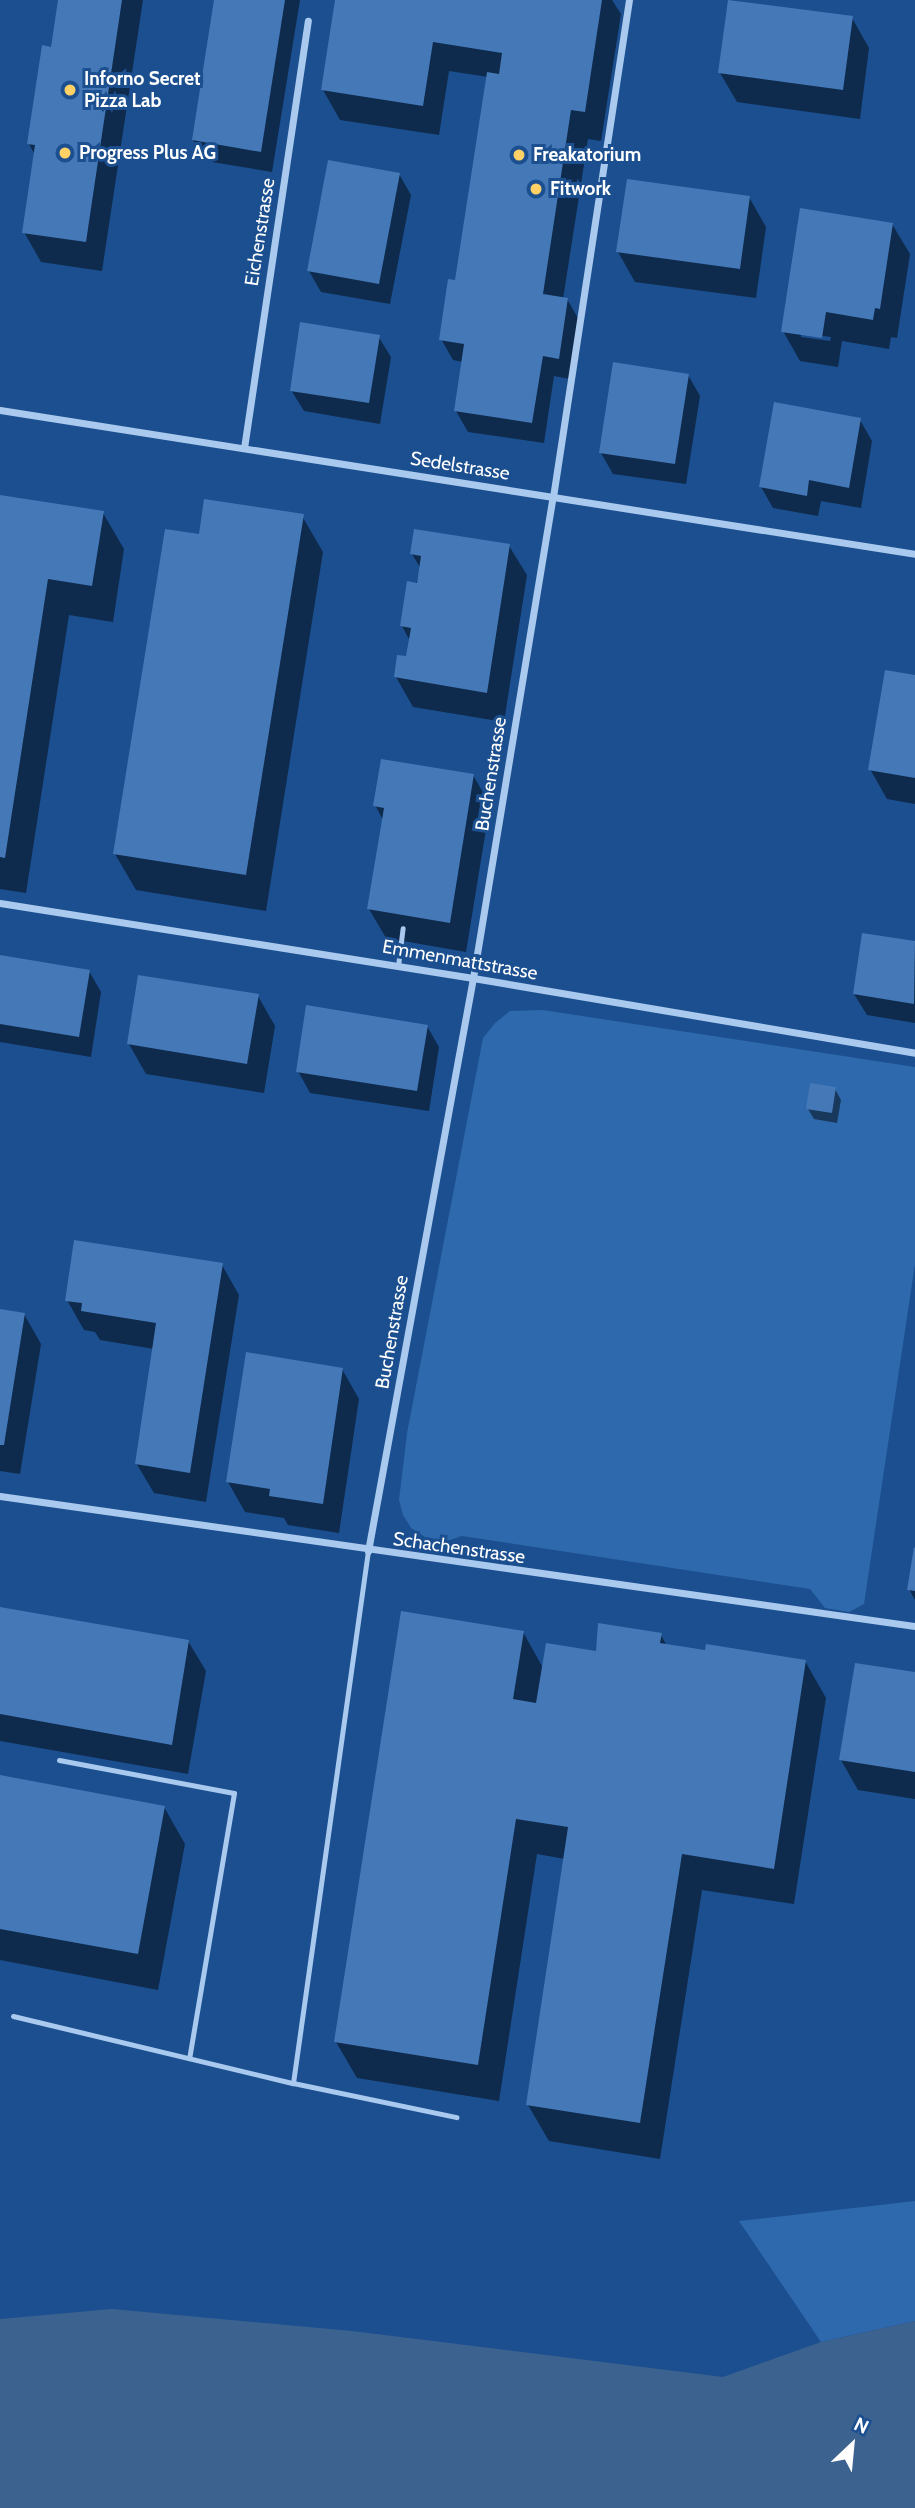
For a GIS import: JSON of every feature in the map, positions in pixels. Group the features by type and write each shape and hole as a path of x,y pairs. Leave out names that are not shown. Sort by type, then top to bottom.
{"street":[{"name":"Buchenstrasse","path":"368,1551 472,978 553,496 629,0"},
{"name":"Eichenstrasse","path":"244,448 308,21"},
{"name":"Sedelstrasse","path":"0,410 915,554"},
{"name":"Emmenmattstrasse","path":"0,903 472,978 915,1053"},
{"name":"Schachenstrasse","path":"0,1496 368,1551 915,1626"}],"lane":[{"path":"398,966 403,928"},
{"path":"293,2083 368,1551"},
{"path":"59,1760 234,1793 189,2058"},
{"path":"13,2016 293,2083 456,2117"}],"shaded area":[{"path":"543,1010 915,1067 915,1264 864,1604 849,1612 825,1608 810,1589 462,1536 447,1541 425,1537 411,1528 403,1515 399,1500 407,1433 483,1038 495,1023 510,1011"},
{"path":"915,2201 915,2321 821,2342 739,2221"},
{"path":"112,2309 352,2331 723,2377 821,2342 915,2321 915,2508 0,2508 0,2319"}],"building":[{"path":"58,0 122,0 86,242 22,233 35,145 27,144 42,45 51,47"},
{"path":"214,0 285,0 261,152 192,140"},
{"path":"335,0 602,0 585,112 571,110 543,294 568,298 559,359 543,356 532,423 454,411 464,344 439,340 448,279 455,280 487,72 499,74 502,53 433,42 423,106 321,90"},
{"path":"728,0 853,16 843,90 718,73"},
{"path":"328,160 400,173 379,284 307,271"},
{"path":"627,179 750,196 740,269 616,252"},
{"path":"800,208 893,223 880,309 875,308 873,320 826,312 822,338 781,332"},
{"path":"300,322 380,335 369,403 290,391"},
{"path":"613,362 689,374 675,464 599,453"},
{"path":"774,402 861,418 849,488 809,480 807,496 759,487"},
{"path":"0,495 104,511 92,586 48,579 5,858 0,857"},
{"path":"204,499 304,514 246,875 113,854 165,529 199,534"},
{"path":"414,529 510,544 487,693 394,677 397,655 406,656 411,628 400,626 407,581 417,583 421,556 410,554"},
{"path":"885,670 915,675 915,778 868,770"},
{"path":"381,759 474,774 450,923 367,909 384,808 373,806"},
{"path":"862,933 915,941 914,1004 853,994"},
{"path":"0,955 90,970 79,1037 0,1024"},
{"path":"138,975 259,994 247,1064 127,1044"},
{"path":"306,1005 428,1025 417,1091 296,1072"},
{"path":"810,1083 836,1087 832,1113 806,1109"},
{"path":"74,1240 223,1263 190,1473 135,1464 156,1323 81,1311 82,1303 65,1301"},
{"path":"0,1309 25,1313 4,1445 0,1445"},
{"path":"246,1352 343,1368 323,1504 269,1496 270,1489 226,1482"},
{"path":"915,1548 915,1591 907,1590"},
{"path":"0,1607 189,1640 172,1745 0,1714"},
{"path":"401,1611 524,1631 513,1699 536,1703 546,1643 596,1651 598,1623 662,1633 660,1643 705,1650 706,1644 806,1660 774,1869 682,1854 640,2123 526,2105 568,1827 516,1819 478,2065 334,2042"},
{"path":"855,1663 915,1672 915,1772 839,1760"},
{"path":"0,1775 165,1806 138,1954 0,1929"}],"place":[{"name":"Inforno Secret Pizza Lab","path":"70,90"},
{"name":"Progress Plus AG","path":"65,153"},
{"name":"Freakatorium","path":"519,155"},
{"name":"Fitwork","path":"536,189"}]}
